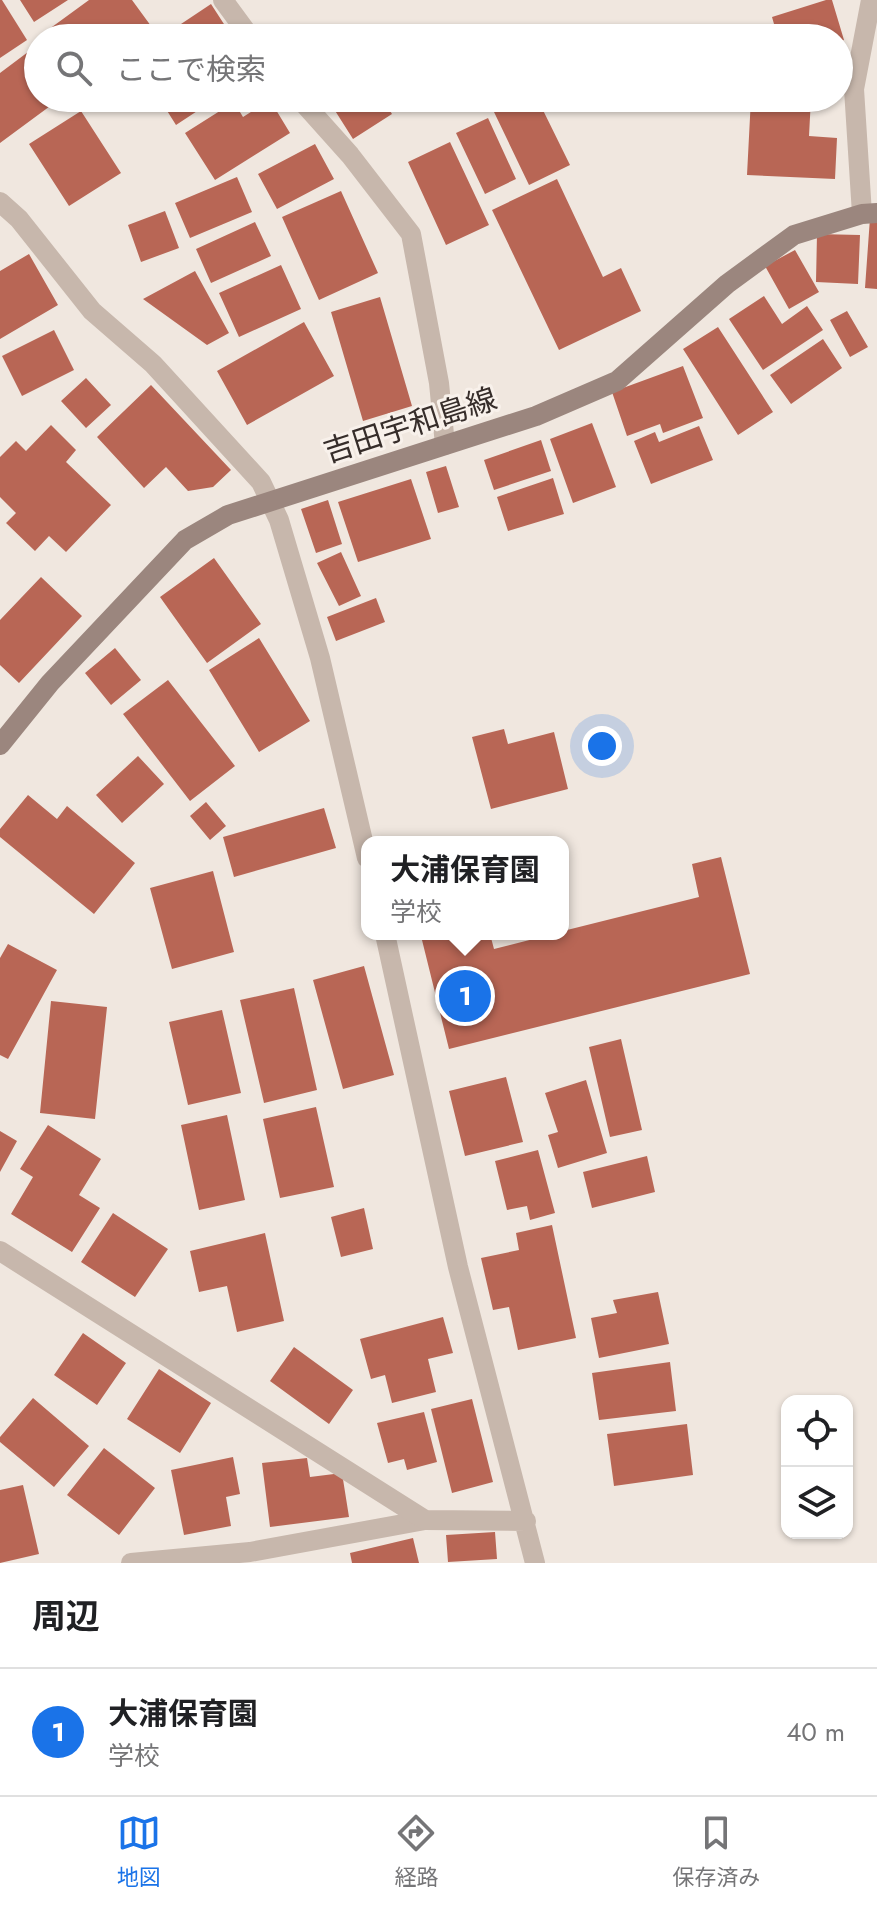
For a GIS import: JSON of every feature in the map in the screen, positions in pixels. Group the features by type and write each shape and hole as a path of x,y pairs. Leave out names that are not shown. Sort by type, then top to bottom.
{"main road":[{"name":"吉田宇和島線","path":"0,745 50,683 185,540 228,515 536,416 617,381 727,284 794,235 870,214"}],"street":[{"path":"223,0 241,24"},
{"path":"870,214 854,89 871,0"},
{"path":"312,112 350,155 411,234 439,383 445,445"},
{"path":"0,202 19,219 92,311 153,364 261,482 279,520 320,658 362,836"},
{"path":"386,940 458,1267 535,1563"},
{"path":"0,1251 425,1520"},
{"path":"131,1563 250,1552 425,1520 526,1521"}],"building":[{"path":"2,0 24,35 24,42 0,58"},
{"path":"20,0 68,0 34,22"},
{"path":"89,0 132,0 150,24 56,24"},
{"path":"832,0 839,24 774,24 772,17"},
{"path":"211,4 224,24 181,24"},
{"path":"24,55 24,112 42,112 0,143 0,73"},
{"path":"82,112 121,173 69,206 29,144"},
{"path":"168,112 196,112 176,125"},
{"path":"218,112 240,112 243,117 251,112 277,112 290,133 215,180 185,133"},
{"path":"336,112 391,112 392,114 353,139"},
{"path":"494,112 544,112 570,165 529,185"},
{"path":"750,112 810,112 809,136 837,138 835,179 747,175"},
{"path":"488,118 516,179 485,194 456,133"},
{"path":"450,142 489,225 446,245 408,162"},
{"path":"315,144 334,179 277,209 258,174"},
{"path":"237,177 252,212 190,238 175,203"},
{"path":"557,179 603,277 621,268 641,311 559,350 492,210"},
{"path":"341,191 378,273 319,300 282,217"},
{"path":"165,211 179,248 141,262 128,225"},
{"path":"870,218 877,219 877,289 865,288"},
{"path":"255,222 271,256 211,283 196,249"},
{"path":"817,234 860,235 858,284 816,282"},
{"path":"795,250 819,292 789,309 765,266"},
{"path":"29,254 58,305 0,339 0,271"},
{"path":"281,265 301,309 239,337 219,293"},
{"path":"195,271 229,333 207,345 143,299"},
{"path":"764,296 782,324 807,306 823,330 763,370 729,319"},
{"path":"380,297 412,406 363,421 331,312"},
{"path":"847,311 868,347 850,357 830,320"},
{"path":"304,322 334,376 247,425 217,371"},
{"path":"718,327 773,412 738,435 683,349"},
{"path":"54,330 74,370 22,396 2,356"},
{"path":"823,339 842,368 791,404 770,375"},
{"path":"683,366 703,418 663,433 660,424 627,436 612,392"},
{"path":"86,378 111,405 86,428 61,401"},
{"path":"151,385 231,470 213,487 188,491 166,467 144,488 97,437"},
{"path":"592,423 616,487 573,503 550,439"},
{"path":"51,425 76,450 66,462 111,505 66,552 49,536 35,551 6,523 16,513 0,497 0,457 16,441 26,451"},
{"path":"699,426 713,460 651,484 634,441 655,432 659,442"},
{"path":"541,440 551,471 494,490 484,460"},
{"path":"446,466 459,507 438,513 426,472"},
{"path":"553,478 564,514 508,531 497,497"},
{"path":"411,479 431,539 358,562 338,502"},
{"path":"328,500 342,544 316,553 301,509"},
{"path":"341,552 361,596 339,606 317,563"},
{"path":"214,558 261,624 207,663 160,597"},
{"path":"41,577 82,616 19,683 0,665 0,620"},
{"path":"376,598 385,622 336,641 327,617"},
{"path":"259,638 310,721 259,752 209,670"},
{"path":"115,648 141,680 111,705 85,673"},
{"path":"168,680 235,766 190,801 123,714"},
{"path":"504,729 508,744 554,732 568,789 491,809 472,737"},
{"path":"138,756 164,784 122,823 96,795"},
{"path":"28,795 57,819 67,806 135,863 94,914 0,837 0,829"},
{"path":"206,802 226,826 210,840 190,816"},
{"path":"324,808 336,848 234,877 223,837"},
{"path":"721,857 750,974 449,1049 422,940 492,940 494,949 529,940 569,940 569,930 699,897 692,864"},
{"path":"213,871 234,952 172,969 150,888"},
{"path":"8,944 57,970 8,1059 0,1055 0,958"},
{"path":"364,966 394,1075 343,1089 313,980"},
{"path":"294,988 317,1090 264,1103 240,1000"},
{"path":"51,1001 107,1007 95,1119 40,1113"},
{"path":"222,1010 241,1093 188,1105 169,1022"},
{"path":"621,1039 642,1130 610,1137 589,1047"},
{"path":"506,1077 523,1142 465,1156 449,1091"},
{"path":"586,1080 607,1153 558,1168 548,1135 558,1132 545,1093"},
{"path":"316,1107 334,1187 280,1198 263,1119"},
{"path":"227,1115 245,1200 199,1210 181,1125"},
{"path":"48,1125 101,1159 79,1195 100,1208 72,1252 11,1214 33,1177 20,1169"},
{"path":"0,1131 17,1141 0,1172"},
{"path":"538,1150 555,1213 530,1220 527,1206 507,1210 495,1161"},
{"path":"647,1156 655,1192 592,1208 583,1172"},
{"path":"364,1208 373,1249 341,1257 331,1217"},
{"path":"113,1213 168,1249 135,1297 81,1262"},
{"path":"552,1225 576,1338 518,1350 509,1307 493,1310 481,1258 519,1250 516,1233"},
{"path":"265,1233 284,1321 237,1332 227,1286 199,1292 190,1251"},
{"path":"658,1292 669,1344 599,1358 591,1318 617,1313 613,1300"},
{"path":"443,1317 453,1353 428,1359 436,1392 392,1403 385,1375 371,1379 360,1339"},
{"path":"83,1333 126,1363 97,1405 54,1375"},
{"path":"294,1347 353,1390 329,1424 270,1381"},
{"path":"670,1362 676,1411 599,1420 592,1373"},
{"path":"159,1369 211,1403 180,1453 127,1419"},
{"path":"33,1398 89,1446 54,1487 0,1442 0,1437"},
{"path":"472,1399 493,1482 452,1493 431,1409"},
{"path":"424,1412 437,1462 407,1470 404,1459 388,1463 377,1423"},
{"path":"687,1424 693,1475 614,1486 607,1434"},
{"path":"104,1448 155,1488 119,1535 67,1495"},
{"path":"233,1457 240,1494 226,1497 231,1526 184,1535 171,1470"},
{"path":"307,1458 310,1477 342,1473 349,1517 270,1527 262,1463"},
{"path":"23,1485 39,1554 0,1563 0,1490"},
{"path":"495,1532 497,1559 448,1562 446,1535"},
{"path":"413,1538 419,1563 352,1563 350,1553"}],"place":[{"name":"大浦保育園","path":"465,996"}]}
